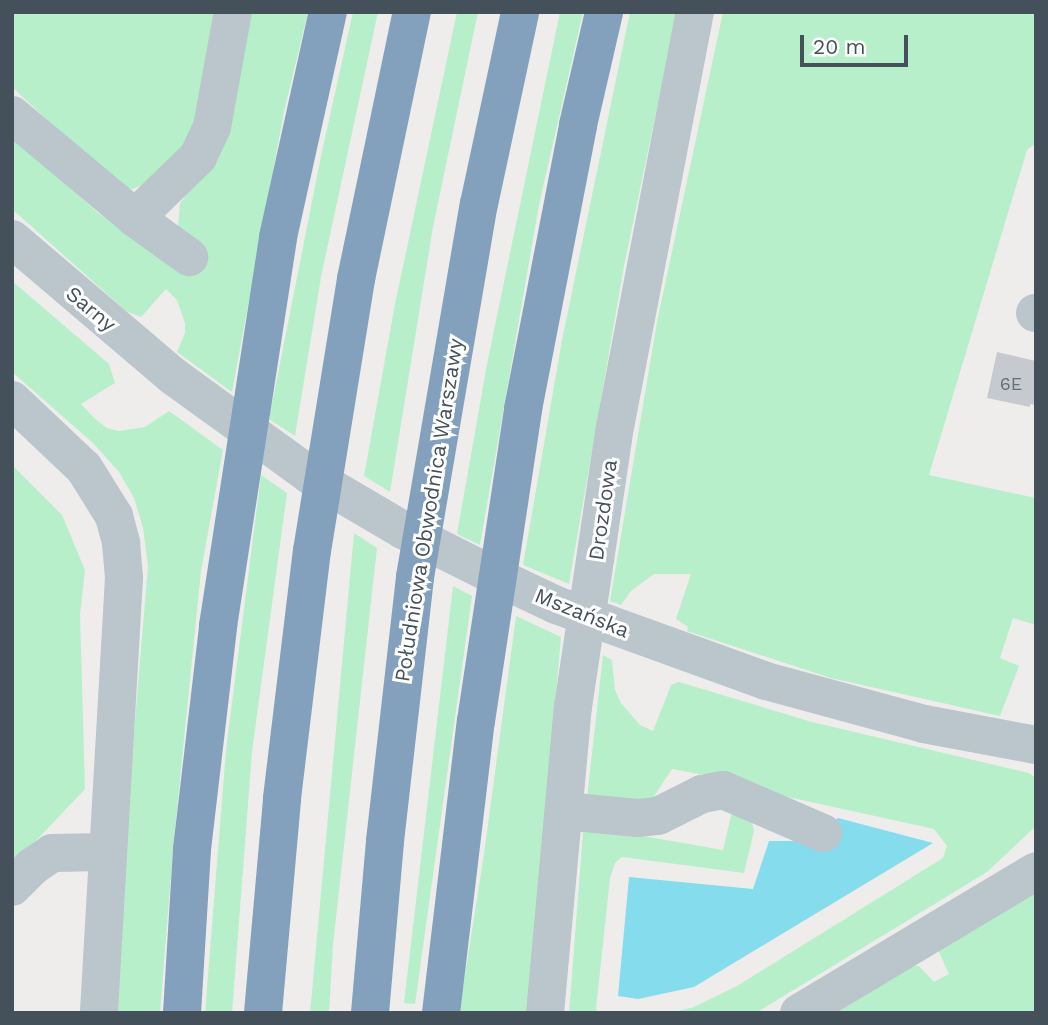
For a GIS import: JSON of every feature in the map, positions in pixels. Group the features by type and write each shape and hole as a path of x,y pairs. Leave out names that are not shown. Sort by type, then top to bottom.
{"highway":[{"path":"182,1013 192,849 218,626 278,237 328,12"},
{"path":"262,1013 282,798 312,551 356,279 412,12"},
{"name":"Południowa Obwodnica Warszawy","path":"370,1013 385,841 415,577 477,216 520,12"},
{"path":"441,1013 476,720 523,409 578,125 604,12"}],"street":[{"path":"135,218 198,157 208,137 233,12"},
{"name":"Drozdowa","path":"545,1013 573,707 615,427 695,12"},
{"path":"12,115 135,218 189,257"},
{"name":"Sarny","path":"12,239 173,376"},
{"name":"Mszańska","path":"173,376 311,476 403,530 555,605 766,681 924,724 1036,745"},
{"path":"12,400 84,468 114,516 121,543 124,578 106,852 99,1013"},
{"path":"564,811 638,818 658,816 702,794 723,790 824,833"},
{"path":"12,887 33,866 52,853 106,852"},
{"path":"799,1013 1036,871"}],"green space":[{"path":"12,12 222,12 202,109 186,146 146,184 132,189 119,187 12,87"},
{"path":"244,12 308,12 284,112 232,392 177,352 185,333 185,323 177,300 166,289 141,317 126,311 12,209 12,136 97,212 137,242 178,226 180,203 190,190"},
{"path":"353,12 378,12 321,277 295,436 269,419 321,156"},
{"path":"457,12 478,12 433,227 390,492 364,476 395,304"},
{"path":"560,12 583,12 539,205 480,545 457,534 487,364"},
{"path":"630,12 677,12 624,266 569,584 523,565 562,340"},
{"path":"723,12 1036,12 1036,143 1027,150 929,475 1036,498 1036,625 1013,618 1000,658 1019,666 1000,716 831,678 687,631 688,627 676,619 691,574 654,574 631,591 621,605 610,601 657,322"},
{"path":"12,281 109,364 115,383 81,404 95,419 107,428 119,431 145,427 169,411 223,450 201,571 173,849 160,1013 115,1013 118,922 148,566 143,528 134,498 119,472 93,443 12,372"},
{"path":"12,465 62,515 85,570 80,615 85,789 12,866"},
{"path":"261,475 287,493 252,752 232,1013 205,1013 226,750"},
{"path":"354,533 377,548 333,945 329,1013 310,1013"},
{"path":"453,586 472,596 415,1004 404,1003"},
{"path":"516,616 561,637 528,1013 459,1013 484,854"},
{"path":"603,655 612,660 615,690 621,703 640,725 653,731 671,685 679,682 812,722 1029,773 1036,778 1036,826 987,872 756,1013 670,1013 694,1007 737,986 943,858 947,846 934,829 747,788 737,781 672,769 653,798 636,806 587,798"},
{"path":"734,803 751,818 754,831 744,873 622,857 615,863 610,878 596,1009 598,1013 569,1013 583,832 603,829 723,850"},
{"path":"1036,888 1036,1013 836,1013 912,966 919,966 934,982 949,974 938,950"}],"water":[{"path":"838,818 933,843 694,987 638,999 618,996 629,877 753,889 769,841 814,841"}],"building":[{"path":"997,352 1036,361 1036,405 1030,404 1030,407 987,398"}]}
